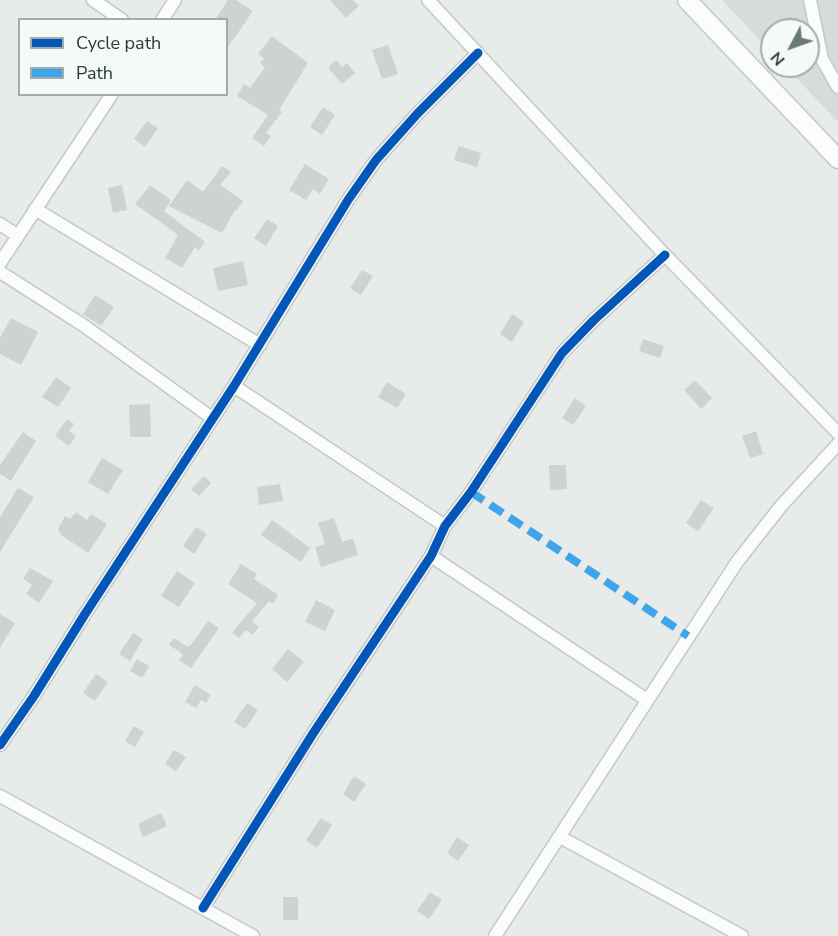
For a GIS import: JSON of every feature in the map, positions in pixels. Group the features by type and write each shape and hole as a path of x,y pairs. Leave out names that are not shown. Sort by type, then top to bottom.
{"street":[{"path":"93,0 119,18"},
{"path":"163,18 176,0"},
{"path":"428,0 665,255 838,433"},
{"path":"687,0 838,159"},
{"path":"810,0 822,59 838,87"},
{"path":"0,745 234,386 348,200 376,160 418,113 478,53"},
{"path":"0,263 111,96"},
{"path":"35,209 260,345"},
{"path":"0,224 17,235"},
{"path":"203,908 314,732 431,556 445,526 471,492 562,353 594,320 665,255"},
{"path":"0,272 83,325 212,418"},
{"path":"234,386 445,526"},
{"path":"495,936 725,580 781,506 838,444"},
{"path":"431,556 647,700"},
{"path":"0,796 253,936"},
{"path":"560,837 742,936"}],"shaded area":[{"path":"722,0 838,0 838,122 796,78 820,78 820,18 760,18 760,40"}],"building":[{"path":"228,0 236,0 253,11 228,47 228,18 216,18"},
{"path":"330,0 353,0 359,6 346,18"},
{"path":"272,36 308,63 279,110 282,112 266,133 271,136 264,146 252,138 268,115 237,96 244,84 250,88 265,67 260,63 264,58 258,54"},
{"path":"388,45 398,74 382,79 372,50"},
{"path":"336,60 342,67 347,63 355,73 342,84 329,69 329,66"},
{"path":"323,107 335,115 322,135 310,127"},
{"path":"147,121 158,128 145,147 134,139"},
{"path":"459,146 481,153 477,167 454,160"},
{"path":"305,164 329,179 320,194 313,189 306,200 289,190"},
{"path":"222,166 231,172 220,185 243,201 222,233 169,206 187,180 203,192"},
{"path":"122,185 127,210 113,213 108,188"},
{"path":"150,185 171,200 164,211 205,242 199,251 195,247 182,268 165,258 178,235 135,204"},
{"path":"267,219 278,226 266,246 254,238"},
{"path":"243,261 248,285 218,291 213,268"},
{"path":"362,270 373,276 361,295 350,288"},
{"path":"95,295 114,307 101,326 83,314"},
{"path":"512,314 524,322 512,342 500,334"},
{"path":"11,318 38,332 21,365 0,354 0,338"},
{"path":"643,339 664,346 660,358 639,351"},
{"path":"56,377 71,388 58,407 42,397"},
{"path":"695,380 712,398 701,409 684,390"},
{"path":"387,382 406,394 397,408 378,397"},
{"path":"575,398 586,406 573,425 562,418"},
{"path":"150,404 151,437 130,437 129,405"},
{"path":"67,419 74,424 69,431 76,436 69,446 55,436"},
{"path":"756,431 763,454 750,458 742,436"},
{"path":"23,432 36,441 11,481 0,474 0,465"},
{"path":"102,458 123,470 108,494 88,482"},
{"path":"549,465 566,465 567,489 550,490"},
{"path":"204,476 211,483 199,496 191,489"},
{"path":"280,484 283,501 259,505 257,487"},
{"path":"18,488 34,497 0,552 0,517"},
{"path":"701,500 714,508 698,531 686,523"},
{"path":"76,512 87,520 91,514 107,524 88,553 61,535 58,529 65,516 70,519"},
{"path":"334,518 342,542 353,538 358,555 321,567 315,547 325,544 318,523"},
{"path":"272,520 310,548 301,562 261,535"},
{"path":"196,527 207,534 194,554 183,546"},
{"path":"241,564 257,574 254,579 278,595 273,604 269,601 252,621 259,627 252,635 246,630 239,638 232,633 257,603 228,584"},
{"path":"30,568 53,581 39,603 26,594 32,585 23,579"},
{"path":"177,571 195,583 179,607 161,596"},
{"path":"316,600 335,610 325,631 305,622"},
{"path":"0,614 15,623 0,648"},
{"path":"208,621 219,628 191,668 179,660 183,654 169,645 174,638 188,647"},
{"path":"133,633 143,639 130,661 119,654"},
{"path":"288,649 304,662 287,682 272,669"},
{"path":"137,659 149,666 142,678 130,671"},
{"path":"96,674 108,682 95,701 83,693"},
{"path":"195,685 211,695 206,703 201,700 196,708 185,702"},
{"path":"247,703 258,710 245,729 234,722"},
{"path":"134,726 144,732 135,747 125,741"},
{"path":"174,750 186,757 176,771 165,764"},
{"path":"354,776 366,784 354,802 343,794"},
{"path":"161,813 167,826 143,837 138,824"},
{"path":"321,818 332,825 317,848 306,840"},
{"path":"457,837 469,845 458,861 447,853"},
{"path":"430,892 442,900 429,919 417,911"},
{"path":"283,897 298,897 298,920 283,920"}],"marked path":[{"path":"471,492 688,636"}],"cycle path":[{"path":"0,745 234,386 348,200 376,160 418,113 478,53"},
{"path":"203,908 314,732 431,556 445,526 471,492 562,353 594,320 665,255"}]}
